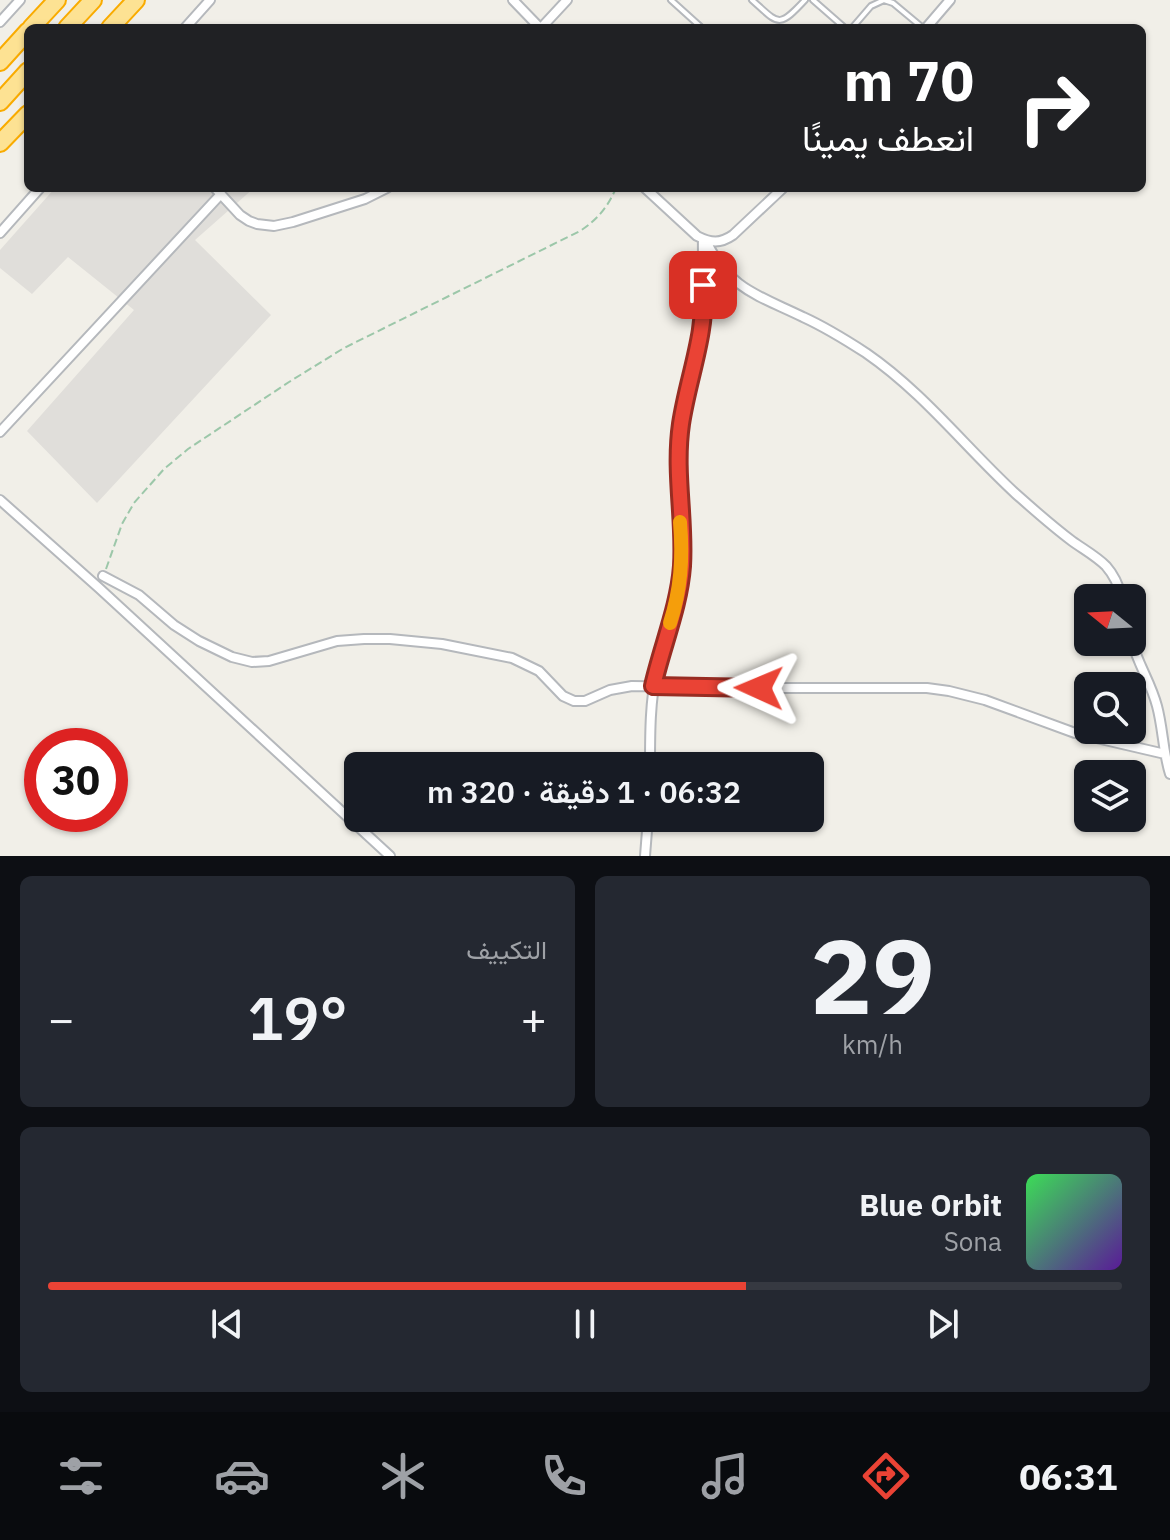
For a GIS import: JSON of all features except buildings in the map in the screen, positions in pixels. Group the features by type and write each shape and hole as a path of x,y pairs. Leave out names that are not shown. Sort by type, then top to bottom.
{"highway":[{"path":"35,24 57,0"},
{"path":"72,23 93,0"},
{"path":"72,23 104,0"},
{"path":"114,24 136,0"},
{"path":"0,62 24,36"},
{"path":"0,102 24,75"},
{"path":"0,143 24,118"}],"street":[{"path":"0,22 20,0"},
{"path":"189,24 210,0"},
{"path":"513,0 537,24"},
{"path":"545,24 567,0"},
{"path":"928,24 950,0"},
{"path":"0,233 36,192"},
{"path":"0,432 217,192"},
{"path":"219,192 249,221 274,226 379,192"},
{"path":"649,192 697,236 715,242 733,235 779,192"},
{"path":"704,240 724,270 741,286 834,333 906,384 1020,498 1100,560 1117,584"},
{"path":"650,752 653,686 681,575 679,444 684,406 703,323 704,240"},
{"path":"0,500 390,856"},
{"path":"103,576 139,595 187,634 242,660 269,661 350,639 403,640 455,646 521,661 539,671 563,696 574,701 585,701 621,687 927,688 985,700 1075,733 1165,754"},
{"path":"1137,656 1157,705 1170,774"},
{"path":"645,856 647,832"}],"lane":[{"path":"671,0 698,24"},
{"path":"752,0 772,18 781,21 789,18 805,0"},
{"path":"813,0 840,24"},
{"path":"855,24 871,6 884,0 893,3 919,24"}],"path":[{"path":"103,576 122,524 134,503 164,469 188,449 344,348 580,231 599,216 614,192"}],"shaded area":[{"path":"51,192 249,192 195,240 271,315 97,503 27,431 134,310 68,257 32,294 0,268 0,250"}],"slow traffic":[{"path":"670,623 681,575 680,522"}],"route":[{"path":"703,285 702,334 684,406 679,444 681,575 653,686 759,688"}]}
